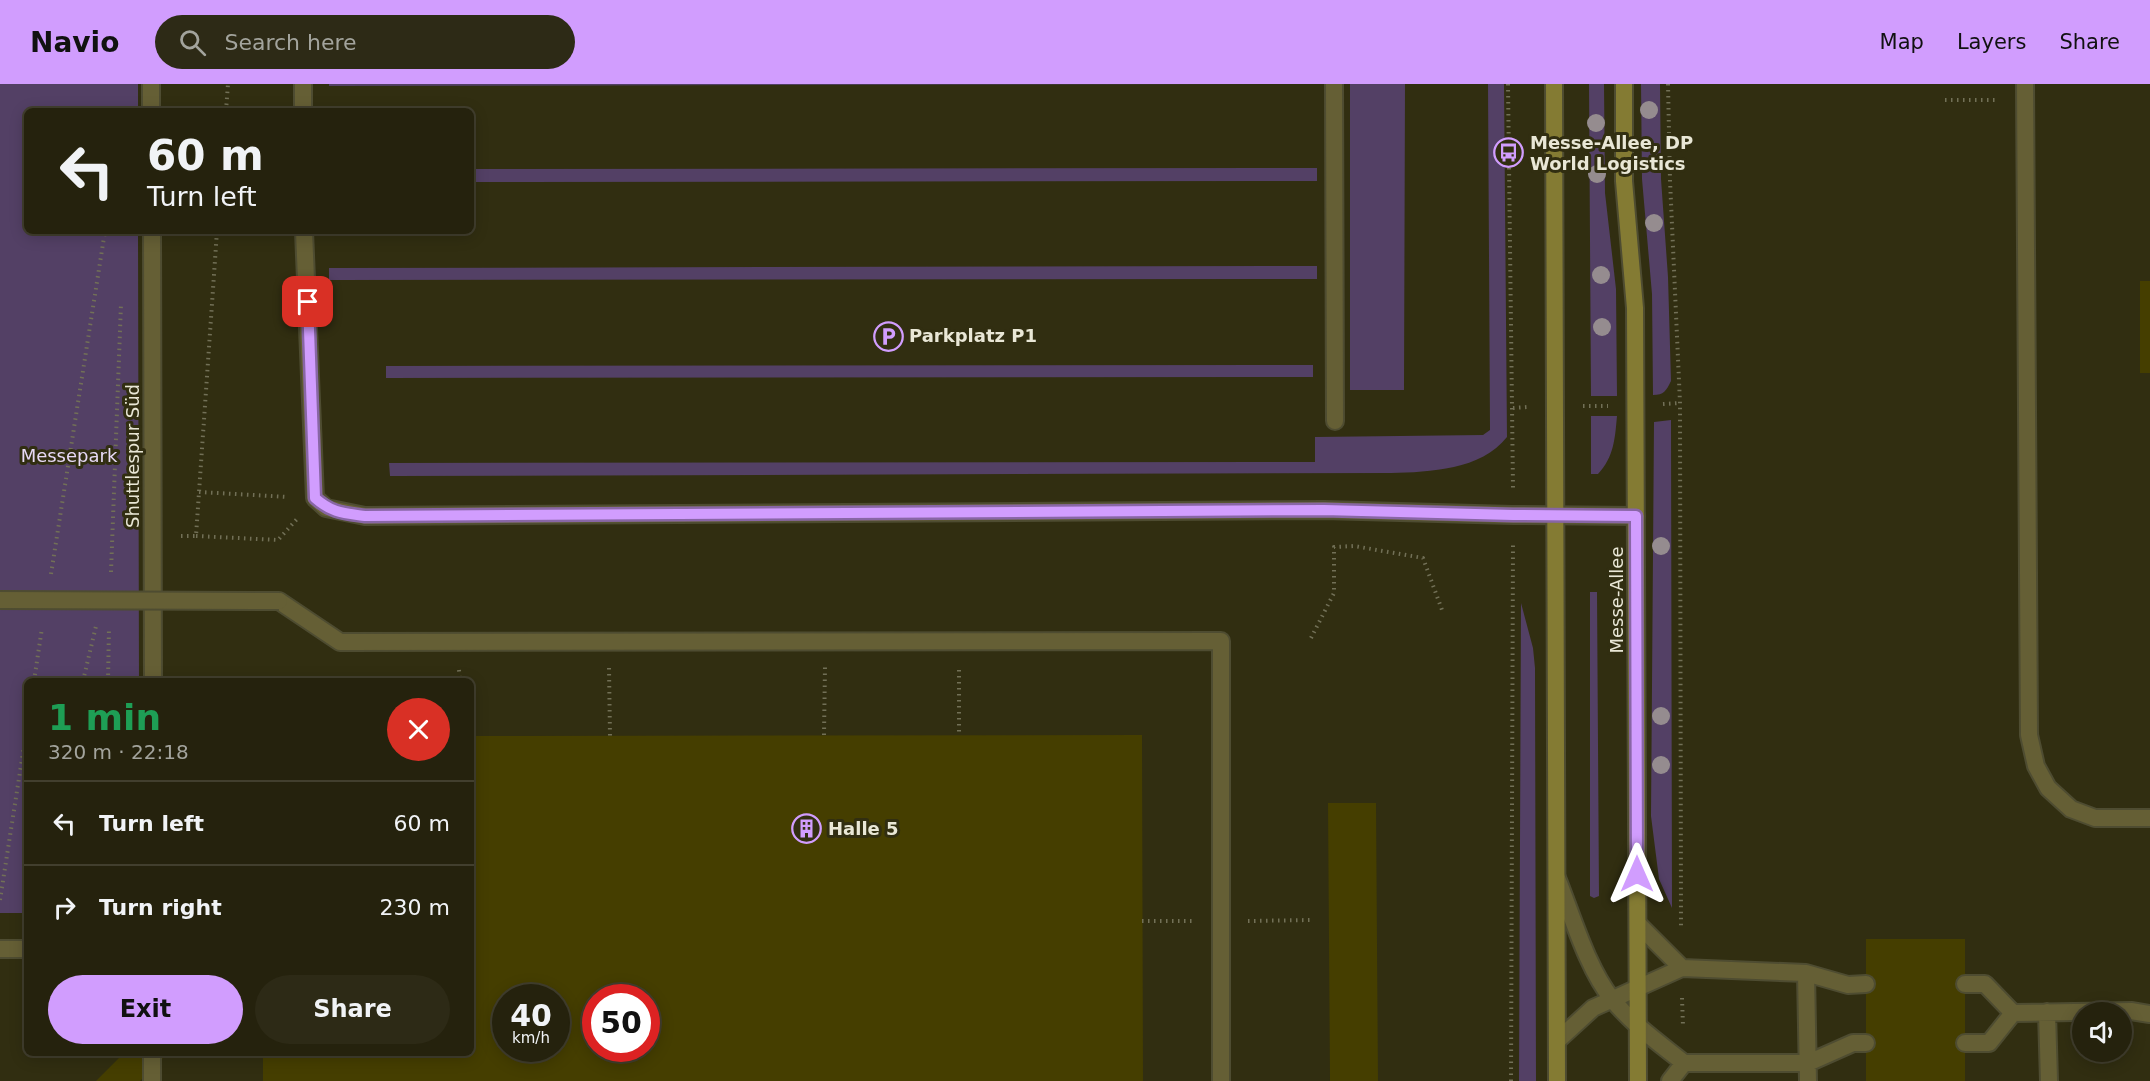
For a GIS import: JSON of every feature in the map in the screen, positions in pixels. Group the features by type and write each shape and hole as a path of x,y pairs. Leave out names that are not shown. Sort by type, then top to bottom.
{"main road":[{"path":"1554,84 1557,1081"},
{"name":"Messe-Allee","path":"1624,84 1624,181 1635,308 1638,1081"}],"lane":[{"path":"151,84 151,108"},
{"path":"303,84 303,108"},
{"path":"1334,84 1335,421"},
{"path":"2025,84 2029,735 2036,766 2048,788 2071,809 2095,818 2150,818"},
{"name":"Shuttlespur Süd","path":"152,234 153,678"},
{"path":"304,234 315,498 326,508 365,516 1312,510 1636,516"},
{"path":"0,600 279,601 340,642 1221,641 1221,1081"},
{"path":"1556,877 1594,970 1612,998 1638,1025 1684,1063 1808,1063 1853,1043 1866,1043"},
{"path":"1638,924 1682,968"},
{"path":"0,949 24,949"},
{"path":"1557,1041 1593,1008 1682,968 1806,973 1848,985 1866,984"},
{"path":"1806,973 1808,1081"},
{"path":"1965,984 1985,984 2013,1013 2131,1011 2150,1014"},
{"path":"2047,1012 2049,1081"},
{"path":"1965,1043 1989,1043 2013,1013"},
{"path":"152,1056 152,1081"},
{"path":"1670,1081 1684,1063"}],"path":[{"path":"226,108 228,84"},
{"path":"1508,84 1513,408 1511,1081"},
{"path":"1668,84 1680,403 1684,1063"},
{"path":"1945,100 2003,100"},
{"path":"51,574 105,234"},
{"path":"196,536 217,234"},
{"path":"111,578 121,303"},
{"path":"1513,408 1680,403"},
{"path":"199,492 315,498"},
{"path":"153,536 278,540"},
{"path":"1311,638 1334,593 1334,547 1354,546 1423,558 1442,610"},
{"path":"35,678 44,622"},
{"path":"108,678 110,624"},
{"path":"609,642 610,736"},
{"path":"824,735 826,642"},
{"path":"959,642 959,735"},
{"path":"0,900 24,746"}],"green space":[{"name":"Messepark","path":"0,84 138,84 138,108 24,108 24,234 138,234 139,678 24,678 24,913 0,913"},
{"path":"329,84 1318,84 329,86"},
{"path":"1350,84 1405,84 1404,390 1350,390"},
{"path":"1488,84 1504,84 1507,437 1496,448 1469,463 1438,470 1391,473 390,476 389,463 1315,462 1315,437 1483,435 1490,430"},
{"path":"1589,84 1604,84 1605,193 1616,289 1617,396 1591,396"},
{"path":"1641,84 1660,84 1661,179 1668,277 1671,381 1664,392 1653,395 1652,294 1642,179"},
{"path":"1317,168 1317,181 474,182 474,169"},
{"path":"1317,266 1317,279 329,280 329,268"},
{"path":"1313,365 1313,377 386,378 386,366"},
{"path":"1591,416 1617,416 1611,454 1598,474 1591,474"},
{"path":"1671,420 1672,908 1659,879 1651,816 1654,422"},
{"path":"1590,592 1597,592 1599,896 1594,898 1590,896"},
{"path":"1521,603 1533,648 1535,668 1536,1081 1519,1081"}],"building":[{"path":"2140,281 2150,281 2150,373 2140,373"},
{"name":"Halle 5","path":"1142,735 1143,1081 263,1081 263,1056 474,1056 474,736"},
{"path":"1328,803 1376,803 1378,1081 1330,1081"},
{"path":"1866,939 1965,939 1965,1081 1866,1081"},
{"path":"121,1056 165,1056 140,1081 96,1081"}],"place":[{"name":"Messe-Allee, DP World Logistics","path":"1509,153"},
{"name":"Parkplatz P1","path":"888,336"},
{"name":"Halle 5","path":"807,829"}],"route":[{"path":"308,302 315,498 326,508 346,513 365,516 1324,510 1636,516 1637,874"}]}
